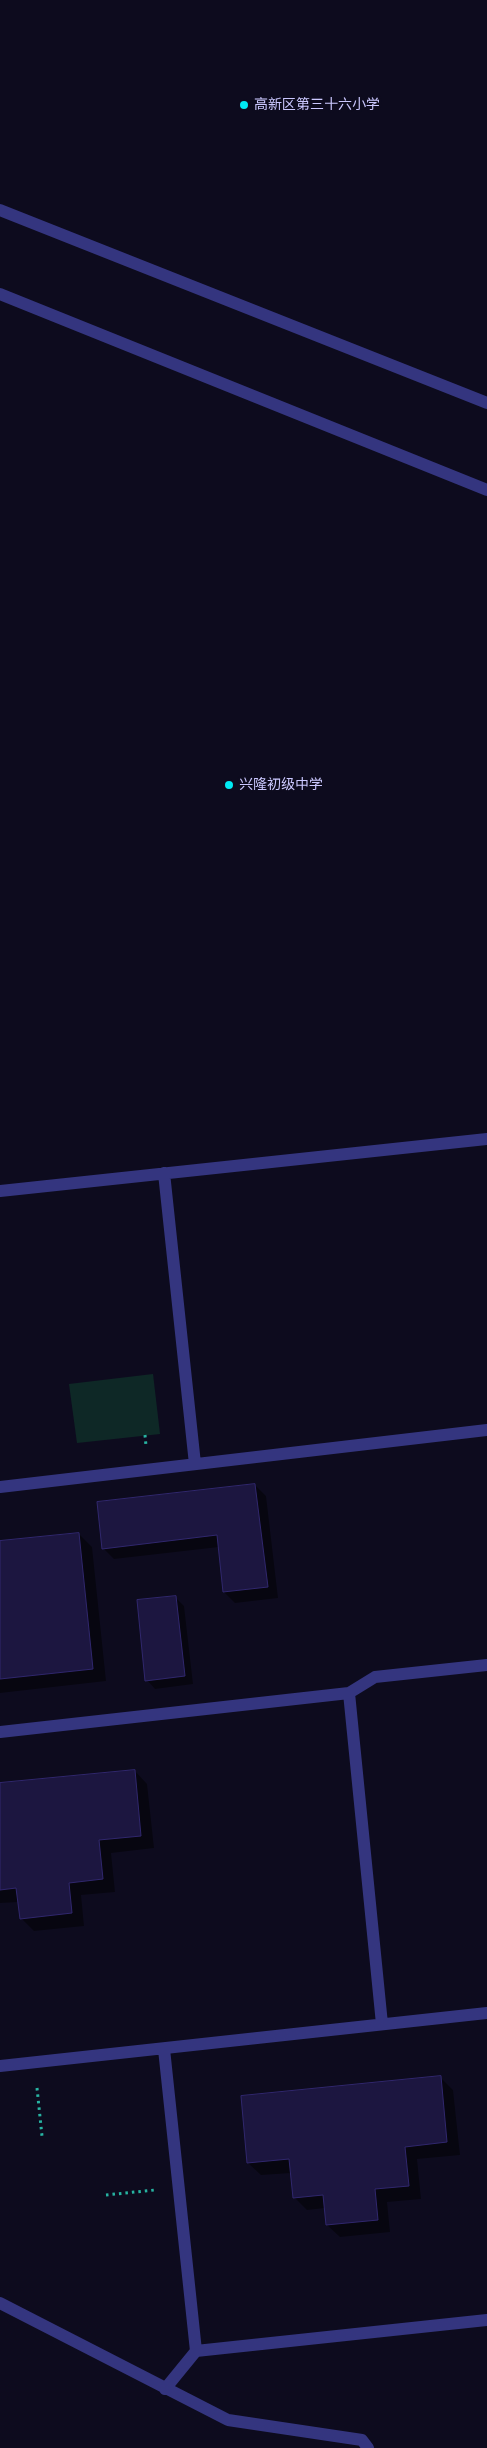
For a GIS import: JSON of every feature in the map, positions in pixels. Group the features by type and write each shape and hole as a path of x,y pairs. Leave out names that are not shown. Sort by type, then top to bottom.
{"street":[{"path":"0,210 487,403"},
{"path":"0,294 487,490"},
{"path":"0,1191 487,1139"},
{"path":"164,1174 195,1464"},
{"path":"0,1487 487,1430"},
{"path":"0,1732 348,1693 375,1677 487,1664"},
{"path":"348,1693 382,2024"},
{"path":"0,2066 487,2013"},
{"path":"164,2049 196,2350 165,2389"},
{"path":"0,2303 228,2420 362,2440 368,2448"},
{"path":"196,2350 487,2320"}],"path":[{"path":"34,2062 42,2136"},
{"path":"106,2195 178,2188"}],"green space":[{"path":"153,1374 160,1434 77,1443 69,1384"}],"building":[{"path":"255,1484 268,1587 223,1592 217,1535 102,1549 97,1502"},
{"path":"79,1533 93,1669 0,1679 0,1541"},
{"path":"176,1596 185,1676 145,1681 137,1600"},
{"path":"135,1770 141,1836 99,1840 103,1879 69,1883 72,1913 20,1919 16,1888 0,1890 0,1783"},
{"path":"441,2076 447,2142 405,2147 409,2186 375,2189 378,2220 326,2225 323,2195 293,2198 289,2159 247,2163 241,2096"}],"place":[{"name":"高新区第三十六小学","path":"244,105"},
{"name":"兴隆初级中学","path":"229,785"}]}
